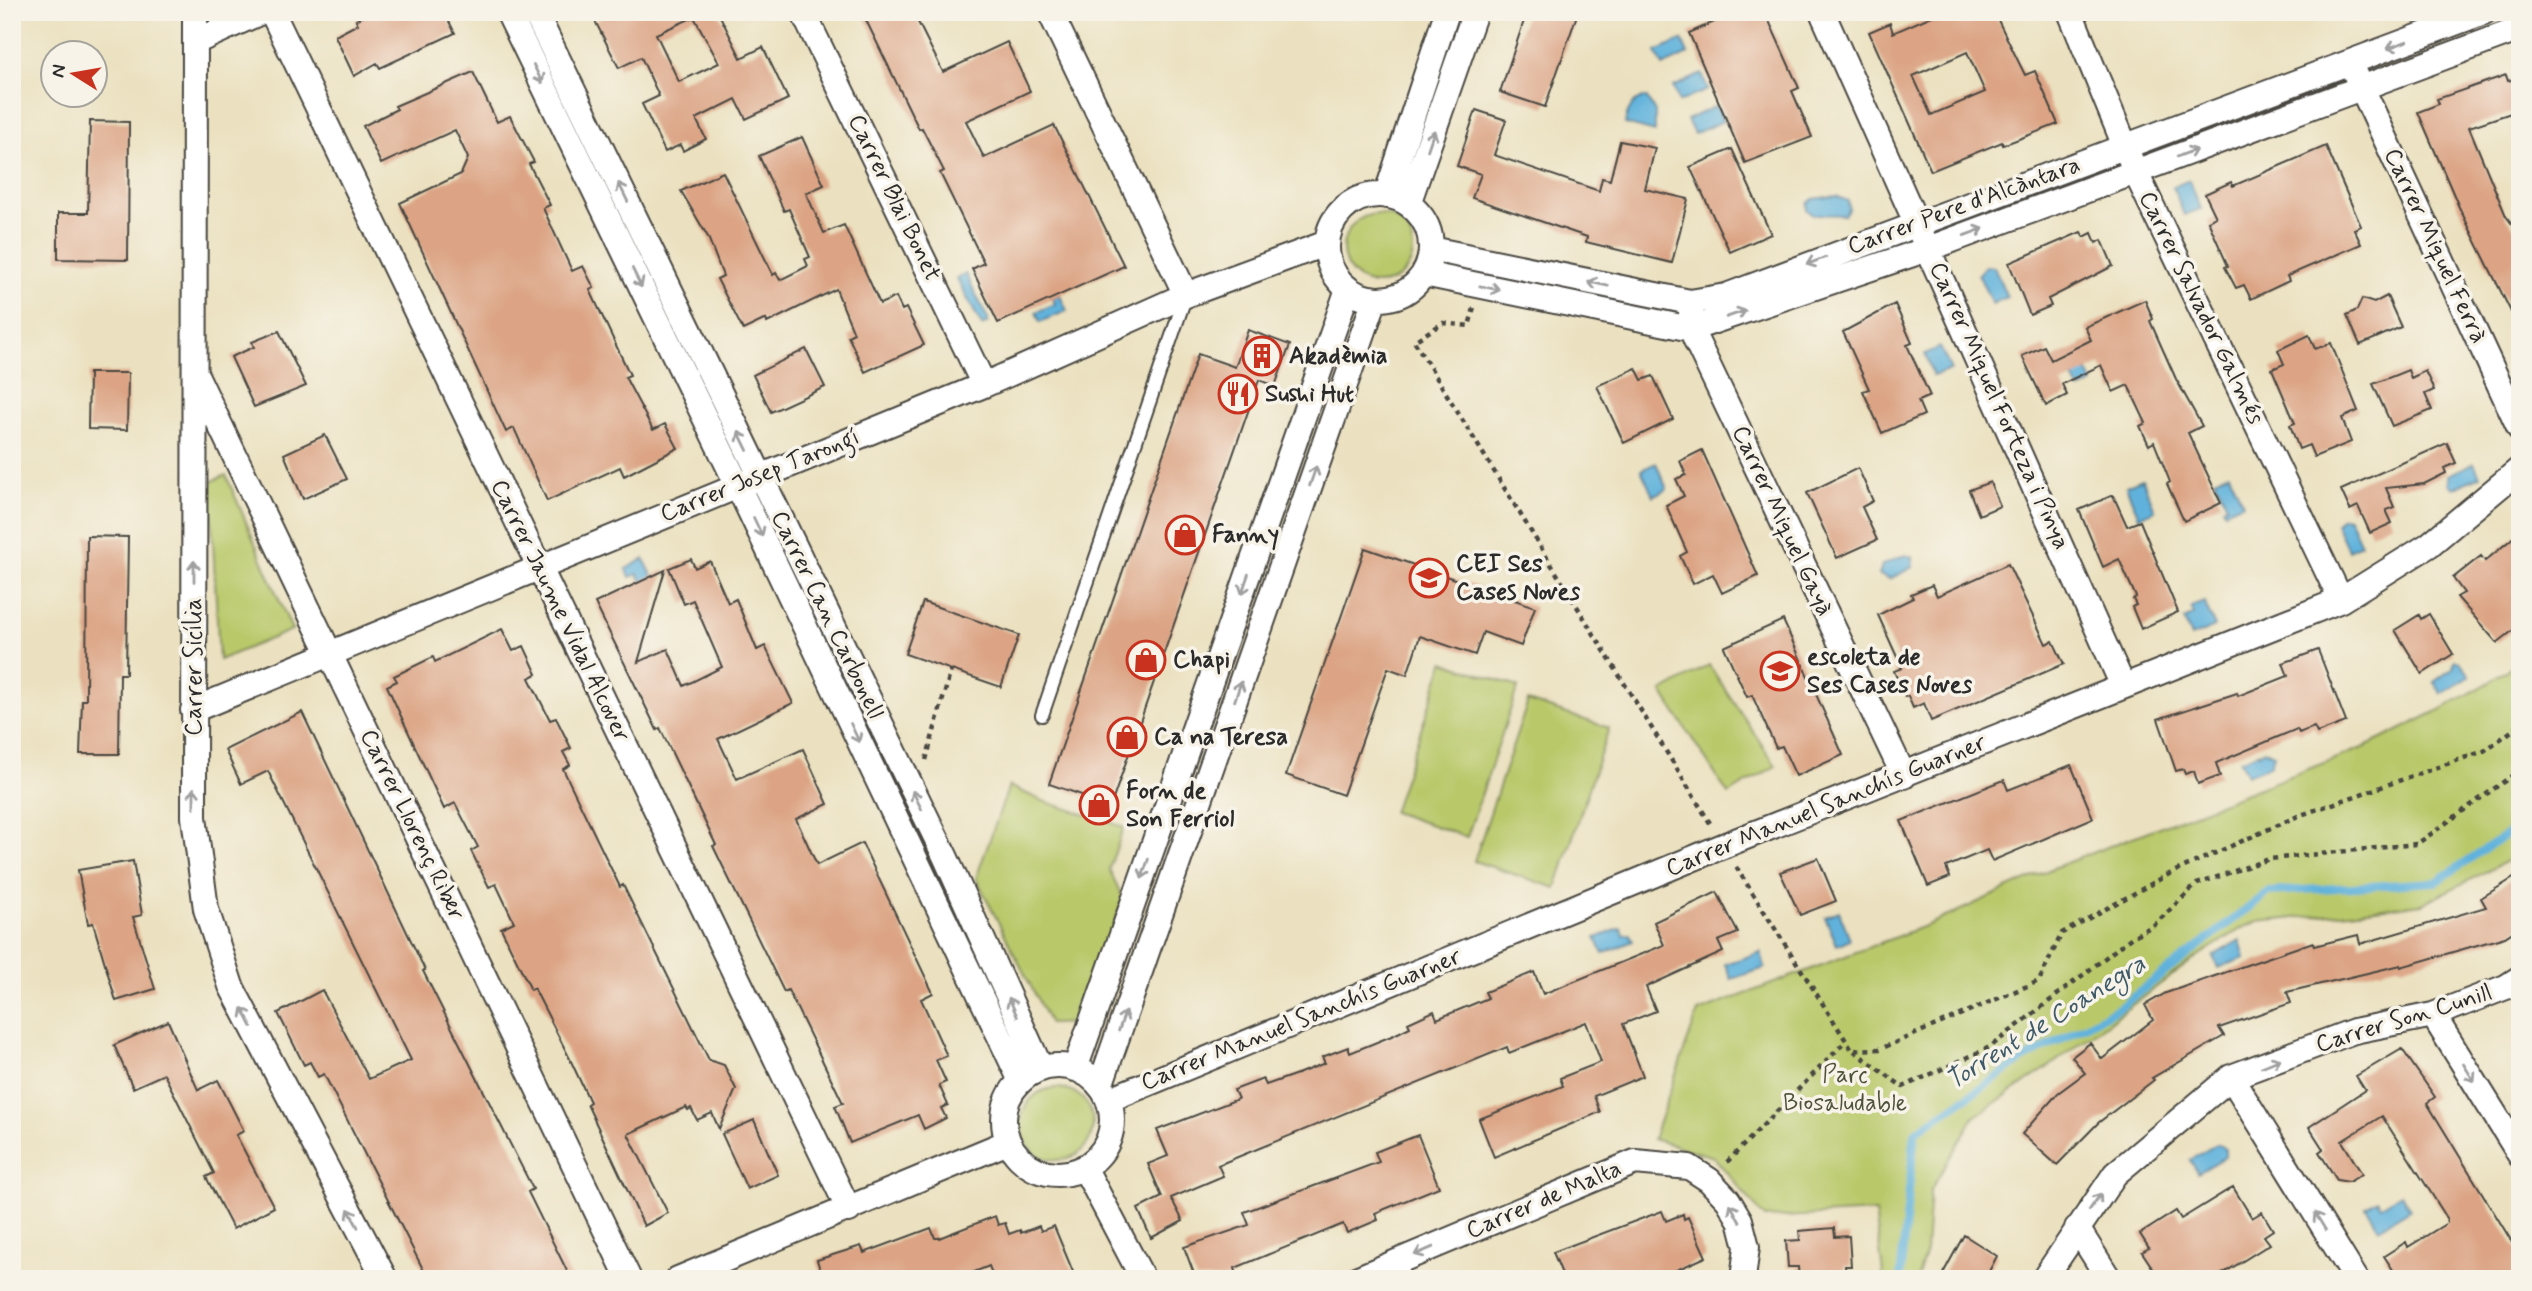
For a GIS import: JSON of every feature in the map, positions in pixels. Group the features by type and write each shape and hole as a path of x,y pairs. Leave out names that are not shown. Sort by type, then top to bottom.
{"street":[{"name":"Carrer Sicília","path":"195,12 194,817 206,909 231,986 385,1279"},
{"path":"195,42 261,12"},
{"name":"Carrer Jaume Vidal Alcover","path":"271,12 849,1210"},
{"path":"508,12 749,480 1031,1075"},
{"name":"Carrer Can Carbonell","path":"535,12 749,480 916,797 1031,1075"},
{"name":"Carrer Blai Bonet","path":"803,12 984,385"},
{"path":"1050,12 1186,295"},
{"path":"1397,200 1447,12"},
{"path":"1397,200 1475,12"},
{"name":"Carrer Miquel Forteza i Pinya","path":"1822,12 2123,686"},
{"name":"Carrer Salvador Galmés","path":"2070,12 2136,173 2341,600"},
{"name":"Carrer Pere d'Alcàntara","path":"1431,250 1690,303 1726,296 2484,12"},
{"path":"1423,274 1691,329 1928,249 2520,29"},
{"name":"Carrer Miquel Ferrà","path":"2351,63 2520,429"},
{"path":"1374,195 1397,200 1420,214 1427,228 1431,250 1423,274 1413,287 1401,294 1375,299 1348,289 1336,276 1329,261 1331,228 1350,204 1374,195"},
{"name":"Carrer Josep Tarongí","path":"193,710 330,656 749,480 984,385 1186,295 1328,243"},
{"path":"1075,1069 1348,289"},
{"path":"1104,1093 1375,299"},
{"name":"Carrer Miquel Gayà","path":"1690,303 1691,329 1903,776"},
{"name":"Carrer Llorenç Riber","path":"194,372 629,1279"},
{"name":"Carrer Manuel Sanchís Guarner","path":"1104,1093 2341,600 2429,545 2520,469"},
{"name":"Carrer Son Cunill","path":"2044,1279 2115,1174 2231,1077 2354,1031 2433,1015 2506,987 2520,978"},
{"path":"2433,1015 2520,1155"},
{"path":"1058,1066 1075,1069 1104,1093 1111,1115 1108,1138 1096,1158 1084,1167 1067,1173 1049,1174 1032,1168 1018,1157 1008,1142 1004,1126 1005,1110 1031,1075 1058,1066"},
{"path":"2231,1077 2356,1279"},
{"path":"678,1279 1008,1142"},
{"name":"Carrer de Malta","path":"1356,1279 1635,1162 1689,1167 1709,1180 1728,1200 1740,1220 1747,1247 1743,1279"},
{"path":"1084,1167 1143,1279"},
{"path":"2077,1228 2109,1279"}],"lane":[{"path":"1042,715 1186,295"}],"path":[{"path":"1414,341 1443,323"},
{"path":"916,797 951,670"},
{"path":"1852,1049 1903,1087 1990,1047 2132,937 2154,925 2197,884 2269,859 2417,844 2520,770"},
{"path":"1709,1180 1846,1041"}],"green space":[{"path":"1385,214 1398,220 1407,229 1411,235 1411,263 1403,274 1392,282 1371,284 1353,274 1345,263 1343,242 1353,224 1364,216"},
{"path":"226,475 292,630 219,660 210,482"},
{"name":"Parc Biosaludable","path":"2520,660 2520,850 2505,862 2422,904 2258,922 2244,927 2198,956 2050,1066 1974,1117 1930,1191 1926,1251 1917,1279 1881,1279 1883,1273 1875,1212 1765,1218 1714,1157 1653,1139 1698,1012 1930,924 2053,868 2365,747 2490,682"},
{"path":"1444,662 1518,687 1467,837 1393,812"},
{"path":"1709,665 1776,766 1728,794 1662,692"},
{"path":"1528,701 1609,728 1556,888 1474,861"},
{"path":"1009,786 1043,801 1124,827 1109,869 1123,898 1081,1023 1050,1024 976,878"},
{"path":"1057,1088 1077,1094 1087,1104 1093,1124 1087,1144 1077,1154 1057,1160 1037,1154 1027,1144 1021,1124 1027,1104 1037,1094"}],"water":[{"path":"1682,40 1688,54 1663,66 1656,52"},
{"path":"1702,74 1708,90 1679,102 1673,87"},
{"path":"1647,98 1655,112 1655,132 1625,124 1632,106 1638,100"},
{"path":"1716,106 1723,121 1694,134 1687,120"},
{"path":"2189,180 2201,209 2184,215 2173,187"},
{"path":"1836,196 1848,201 1849,208 1844,215 1813,214 1807,210 1807,204 1813,199"},
{"path":"1985,266 1994,267 2007,297 1992,304 1978,274"},
{"path":"966,274 988,319 988,323 982,326 957,279"},
{"path":"1060,295 1067,311 1040,322 1036,312 1055,304 1053,298"},
{"path":"1940,347 1951,370 1933,376 1925,354"},
{"path":"2080,354 2093,383 2079,390 2065,361"},
{"path":"1656,463 1667,489 1653,496 1641,470"},
{"path":"2474,463 2480,476 2454,488 2449,484 2448,475"},
{"path":"2229,473 2243,503 2225,511 2223,507 2227,505 2215,479"},
{"path":"2142,479 2155,510 2139,517 2126,486"},
{"path":"2342,517 2349,518 2361,544 2348,550 2336,524"},
{"path":"1905,555 1912,557 1913,567 1890,579 1879,575 1882,565"},
{"path":"644,559 655,581 644,586 638,574 630,577 626,569"},
{"path":"2204,602 2215,627 2191,637 2184,620 2194,615 2191,607"},
{"path":"2455,660 2460,661 2470,676 2442,694 2434,682 2453,668"},
{"path":"2265,750 2274,754 2271,765 2247,775 2240,760"},
{"path":"1839,911 1850,939 1837,945 1825,917"},
{"path":"1621,928 1624,935 1630,934 1633,941 1603,954 1596,938"},
{"path":"2240,940 2245,958 2218,968 2213,956"},
{"path":"1761,952 1765,968 1731,979 1725,964"},
{"path":"2217,1144 2225,1148 2225,1157 2198,1173 2190,1160"},
{"path":"2401,1194 2410,1209 2379,1228 2366,1207 2377,1200 2381,1206"}],"building":[{"path":"370,12 444,12 455,33 380,68 377,63 354,76 335,36 358,24 356,20"},
{"path":"612,12 718,12 741,58 763,47 788,99 746,119 736,99 696,119 706,139 683,151 680,145 665,152 642,104 659,96 641,57 619,68 595,21","holes":["694,17 719,63 679,82 656,34"]},
{"path":"862,12 913,12 943,72 1007,42 1030,91 966,121 984,158 1054,125 1124,266 998,323 972,269 984,263 940,173 944,171 922,128 919,129"},
{"path":"1527,12 1578,12 1545,107 1500,92"},
{"path":"1737,12 1765,12 1799,88 1792,91 1812,137 1745,163 1689,33"},
{"path":"1941,12 1994,12 2025,75 2035,71 2058,124 2003,145 2002,142 1931,171 1869,32 1890,23 1893,33","holes":["1967,52 1985,92 1931,115 1913,76"]},
{"path":"473,72 497,122 510,116 534,162 529,164 550,205 543,208 572,271 583,266 594,288 590,290 630,375 625,377 653,430 665,424 678,448 624,476 620,467 547,501 514,428 506,432 400,203 461,174 468,158 455,130 381,164 363,126 397,109 395,106"},
{"path":"2506,75 2508,81 2520,77 2520,110 2469,127 2506,216 2520,235 2520,330 2459,207 2418,112 2439,104 2437,99"},
{"path":"1476,110 1506,120 1494,155 1599,191 1602,178 1610,180 1620,141 1655,148 1645,189 1688,199 1672,263 1586,242 1587,237 1472,198 1481,174 1457,166"},
{"path":"90,121 129,122 128,260 58,259 58,213 88,213"},
{"path":"802,137 824,185 806,193 824,233 844,225 880,304 896,297 902,310 906,308 924,345 865,372 848,336 854,333 836,289 767,323 766,319 743,330 717,279 723,276 708,237 681,191 723,172 773,275 776,273 780,280 808,266 805,259 810,257 789,209 784,211 759,156"},
{"path":"2326,146 2361,226 2354,229 2361,244 2287,276 2289,281 2251,299 2244,285 2236,288 2225,267 2228,266 2208,221 2216,217 2205,194 2231,182 2233,186"},
{"path":"1732,149 1771,234 1730,252 1690,167"},
{"path":"2081,232 2084,237 2092,233 2096,243 2102,240 2113,266 2048,299 2051,306 2030,315 2009,263"},
{"path":"2387,296 2401,327 2360,345 2347,315 2357,310 2362,299 2374,303"},
{"path":"2145,300 2153,319 2150,321 2176,379 2202,426 2188,433 2221,503 2184,521 2167,484 2170,482 2154,442 2149,445 2140,426 2146,423 2128,385 2113,392 2101,365 2062,384 2067,395 2046,406 2022,356 2044,346 2051,360 2091,340 2085,327"},
{"path":"1895,304 1912,343 1907,345 1930,396 1918,401 1924,415 1882,433 1863,391 1869,389 1843,332"},
{"path":"1248,330 1290,345 1275,386 1259,380 1111,805 1049,784 1198,354 1235,367"},
{"path":"279,331 306,386 254,407 231,357 254,347 252,342"},
{"path":"2309,335 2315,349 2331,343 2358,411 2342,418 2351,442 2314,457 2309,445 2299,449 2290,425 2295,423 2272,369 2284,364 2278,350"},
{"path":"806,349 825,387 771,412 753,375"},
{"path":"1636,368 1642,380 1653,376 1673,419 1624,443 1597,386"},
{"path":"2408,370 2411,378 2425,371 2434,390 2425,394 2432,410 2392,426 2373,384"},
{"path":"89,373 128,373 127,430 88,429"},
{"path":"325,435 347,479 303,499 284,454"},
{"path":"2447,443 2456,463 2444,468 2446,473 2424,484 2386,488 2394,507 2386,510 2392,523 2370,533 2358,506 2350,510 2341,490"},
{"path":"1702,450 1758,576 1722,593 1713,574 1693,584 1680,556 1687,552 1666,505 1684,496 1676,479 1686,475 1680,461"},
{"path":"1858,468 1873,501 1862,507 1877,540 1837,558 1807,493"},
{"path":"1990,482 2000,506 1979,515 1969,490"},
{"path":"2113,495 2127,526 2140,521 2178,612 2141,629 2132,607 2136,605 2133,599 2136,597 2119,559 2103,567 2079,510"},
{"path":"2520,532 2520,625 2497,643 2457,597 2464,593 2453,578 2481,556 2485,561"},
{"path":"87,536 128,537 126,674 120,674 119,754 80,754 82,700 86,700"},
{"path":"1365,548 1535,607 1521,646 1483,632 1475,655 1420,636 1407,675 1388,668 1343,795 1286,775"},
{"path":"691,559 695,568 710,561 728,603 736,599 757,650 765,646 793,703 718,739 737,779 803,749 828,804 796,819 817,865 862,843 933,993 921,999 947,1056 936,1060 946,1082 939,1085 948,1105 941,1108 946,1118 924,1129 918,1115 850,1143 835,1106 843,1103 788,990 784,992 713,846 716,845 660,728 657,730 595,603 665,570 638,662 668,649 684,686 722,667 693,600 684,604 669,568"},
{"path":"2008,564 2046,644 2053,641 2064,664 1931,721 1924,703 1913,708 1908,696 1905,697 1894,671 1902,668 1878,615 1913,598 1911,594 1932,585 1937,596"},
{"path":"923,602 1019,635 1001,687 905,654"},
{"path":"2429,614 2453,654 2422,674 2395,630 2419,615 2421,619"},
{"name":"escoleta de Ses Cases Noves","path":"1783,620 1843,755 1796,776 1782,746 1776,748 1752,695 1747,697 1724,647"},
{"path":"502,629 513,651 524,646 537,674 529,678 550,720 556,718 571,748 563,752 570,765 563,769 709,1060 724,1065 736,1089 719,1129 712,1113 697,1120 691,1108 688,1110 686,1107 628,1134 668,1213 644,1226 587,1104 590,1102 569,1057 534,988 531,990 501,928 514,922 496,884 489,887 471,851 478,847 455,803 444,809 387,686 397,681 394,676 433,657 435,662"},
{"path":"2318,650 2346,722 2317,733 2314,727 2299,733 2297,729 2216,763 2220,776 2198,784 2194,771 2185,774 2183,769 2176,771 2158,719 2237,693 2238,696 2288,676 2283,663"},
{"path":"302,712 425,970 423,971 533,1189 528,1192 571,1279 428,1279 324,1074 318,1077 310,1062 304,1065 278,1013 322,990 369,1079 411,1060 268,771 241,784 225,750"},
{"path":"2071,765 2093,818 1992,861 1987,850 1946,867 1950,877 1928,886 1901,821 2004,780 2008,790"},
{"path":"1818,858 1836,901 1800,915 1780,872"},
{"path":"133,861 142,915 133,917 155,989 116,1001 93,923 88,924 78,870"},
{"path":"2520,874 2520,927 2505,937 2401,967 2287,992 2291,1003 2219,1028 2224,1036 2152,1078 2154,1080 2098,1123 2057,1165 2022,1134 2058,1093 2085,1073 2072,1057 2090,1043 2102,1059 2153,1020 2145,1005 2166,993 2313,942 2314,946 2358,935 2360,944 2486,907 2481,898"},
{"path":"1717,892 1738,933 1718,941 1723,952 1646,987 1656,1011 1623,1024 1643,1076 1594,1096 1600,1112 1494,1157 1479,1119 1563,1086 1560,1078 1601,1062 1586,1022 1509,1053 1507,1047 1218,1165 1223,1176 1171,1198 1183,1221 1151,1238 1138,1209 1162,1197 1148,1164 1168,1156 1157,1130 1238,1099 1234,1090 1263,1079 1266,1085 1300,1073 1325,1063 1322,1057 1348,1047 1350,1053 1394,1035 1410,1027 1408,1023 1434,1011 1437,1019 1488,998 1485,992 1534,972 1543,994 1664,945 1654,922"},
{"path":"168,1021 198,1090 218,1080 244,1131 236,1135 274,1207 233,1229 206,1177 214,1173 164,1074 133,1088 114,1045"},
{"path":"2402,1049 2435,1097 2427,1103 2520,1255 2520,1279 2399,1279 2384,1256 2406,1242 2408,1247 2447,1223 2447,1218 2382,1116 2342,1141 2362,1174 2349,1182 2337,1180 2319,1152 2323,1149 2309,1127 2365,1090 2356,1076"},
{"path":"754,1120 778,1175 747,1189 722,1134"},
{"path":"1418,1135 1439,1187 1375,1213 1378,1220 1347,1233 1343,1224 1235,1268 1237,1275 1225,1279 1196,1279 1184,1247 1249,1225 1244,1212 1379,1162 1375,1152"},
{"path":"2233,1187 2252,1218 2262,1212 2273,1230 2264,1236 2270,1244 2214,1279 2160,1279 2142,1252 2149,1248 2140,1234 2176,1211 2181,1219"},
{"path":"1662,1211 1666,1221 1683,1214 1684,1219 1688,1217 1706,1257 1656,1279 1564,1279 1553,1252"},
{"path":"995,1216 998,1225 1005,1223 1009,1234 1020,1230 1021,1233 1039,1226 1041,1231 1054,1226 1076,1279 994,1279 989,1266 957,1279 823,1279 817,1260 861,1246 864,1253 931,1228 935,1238 939,1238"},
{"path":"1834,1228 1835,1237 1849,1236 1851,1266 1845,1266 1846,1279 1799,1279 1798,1267 1788,1267 1786,1241 1800,1240 1799,1231"},
{"path":"1964,1235 1997,1256 1985,1279 1940,1279"}],"waterway":[{"name":"Torrent de Coanegra","path":"1900,1279 1915,1132 2021,1061 2120,1007 2269,892 2436,882 2520,825"}],"place":[{"name":"Akadèmia","path":"1262,356"},
{"name":"Sushi Hut","path":"1238,394"},
{"name":"Fanny","path":"1185,535"},
{"name":"CEI Ses Cases Noves","path":"1429,578"},
{"name":"Chapi","path":"1146,660"},
{"name":"escoleta de Ses Cases Noves","path":"1780,671"},
{"name":"Ca na Teresa","path":"1127,737"},
{"name":"Forn de Son Ferriol","path":"1099,805"}]}
